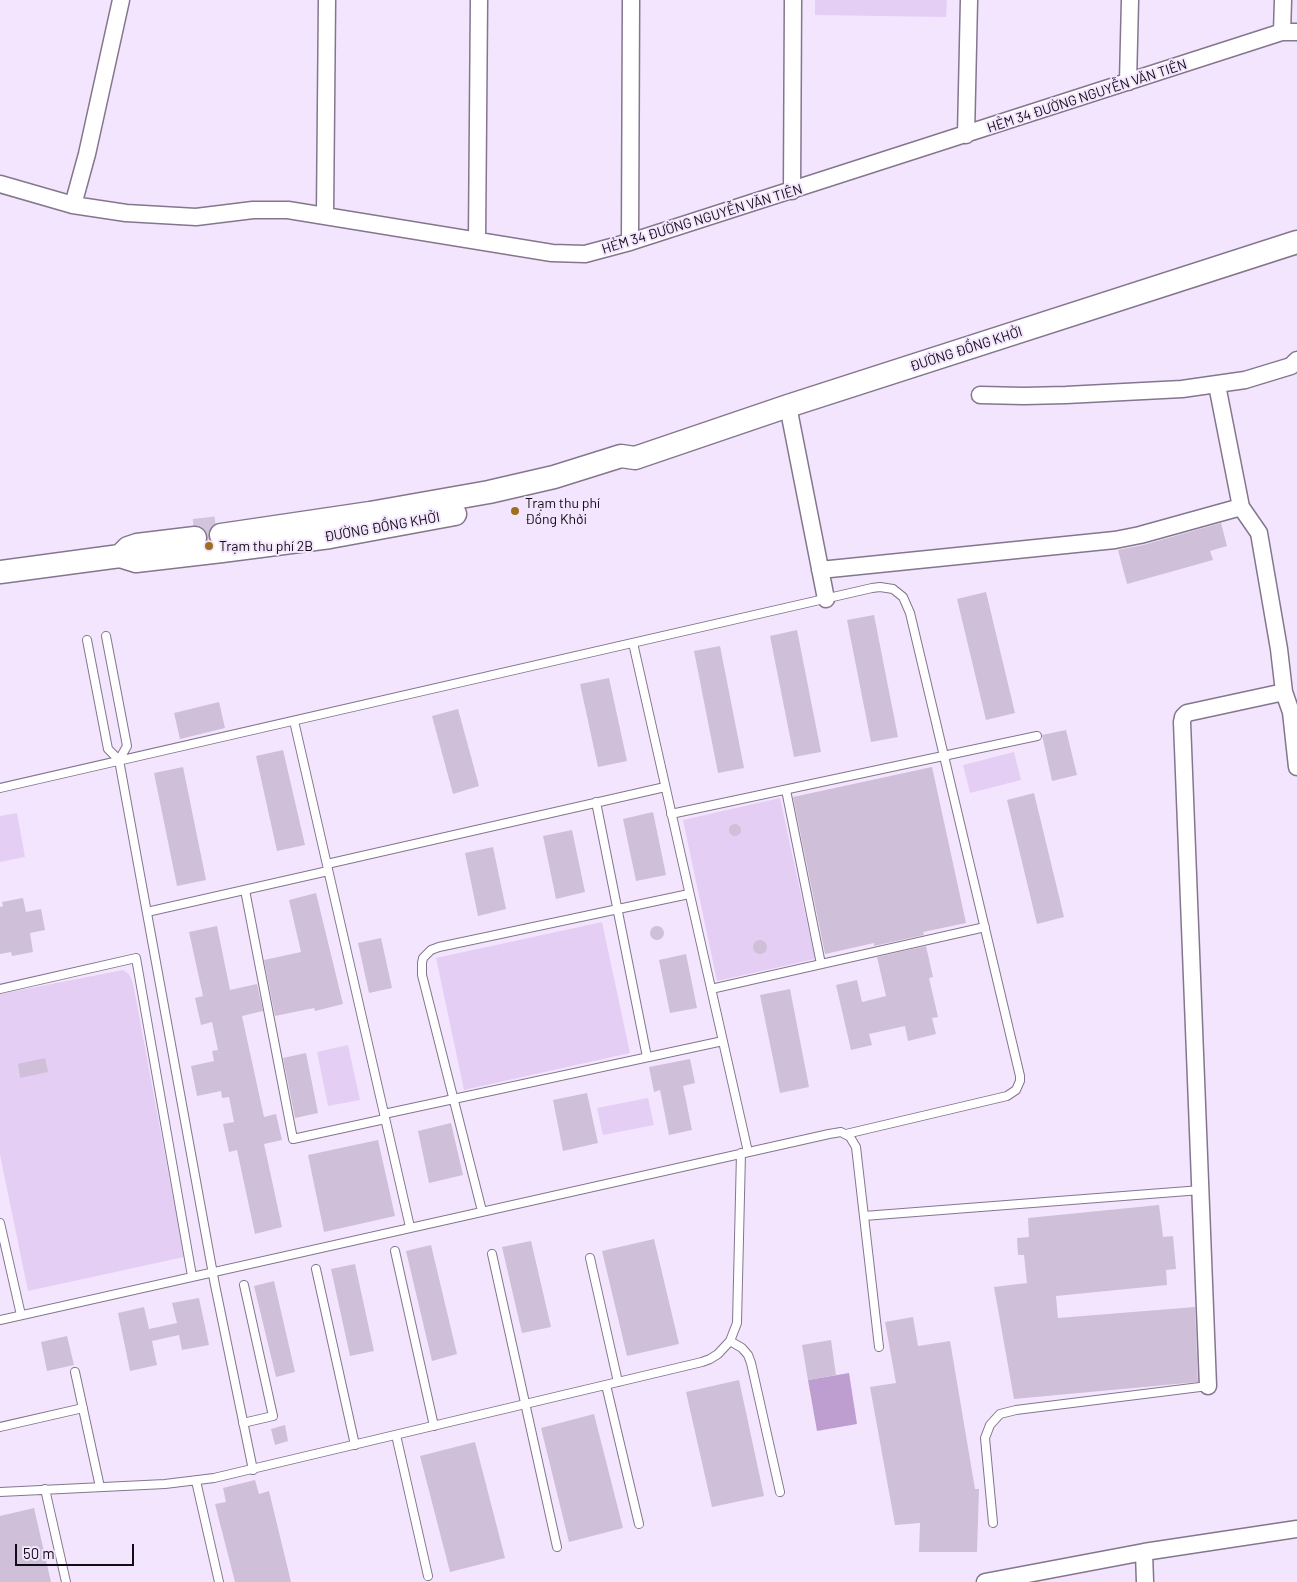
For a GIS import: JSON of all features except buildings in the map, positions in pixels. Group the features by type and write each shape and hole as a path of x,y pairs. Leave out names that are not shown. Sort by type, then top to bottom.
{"main road":[{"name":"ĐƯỜNG ĐỒNG KHỞI","path":"227,532 292,525 489,492 554,477 621,456 635,458 788,406 1297,242"},
{"name":"ĐƯỜNG ĐỒNG KHỞI","path":"120,556 130,561 141,561 321,538 391,526 514,501 571,487 627,469 635,458"},
{"name":"ĐƯỜNG ĐỒNG KHỞI","path":"0,572 120,556 132,546 188,536"}],"street":[{"path":"72,205 87,154 122,0"},
{"path":"325,215 327,0"},
{"path":"477,240 479,0"},
{"path":"630,242 631,0"},
{"path":"792,191 793,0"},
{"path":"966,135 969,0"},
{"path":"1128,82 1130,0"},
{"path":"1283,0 1290,32"},
{"name":"HẺM 34 ĐƯỜNG NGUYỄN VĂN TIÊN","path":"0,184 72,205 126,213 171,217 204,217 268,209 288,210 552,253 574,254 601,251 1290,32"},
{"path":"980,395 1066,395 1182,389 1246,380 1295,365"},
{"path":"1217,385 1241,507 1259,533 1279,649 1284,692 1291,712 1297,768"},
{"path":"788,406 826,599"},
{"path":"820,570 1115,540 1241,507"},
{"path":"1208,1386 1182,722 1183,717 1187,713 1284,692"},
{"path":"985,1582 1144,1552 1297,1529"},
{"path":"1144,1552 1145,1582"}],"lane":[{"path":"0,788 826,599 880,587 893,589 903,597 910,613 1020,1076 1019,1085 1016,1090 1007,1096 846,1134"},
{"path":"106,636 127,746 119,760"},
{"path":"87,640 108,749 119,760 212,1272 253,1470"},
{"path":"0,1492 196,1481 253,1470 702,1362 718,1354 730,1341 737,1323 738,1312 744,1152 723,1041 632,643"},
{"path":"294,720 410,1227"},
{"path":"671,814 1037,736"},
{"path":"147,912 245,890 328,867 665,786"},
{"path":"786,790 821,964"},
{"path":"596,802 646,1057"},
{"path":"245,890 293,1139 453,1099 723,1041"},
{"path":"482,1212 422,975 422,963 427,953 440,947 689,894"},
{"path":"711,989 985,927"},
{"path":"0,989 136,958 192,1276"},
{"path":"0,1320 744,1152 841,1132 854,1141 856,1146 879,1347"},
{"path":"864,1216 1201,1190"},
{"path":"0,1223 21,1315"},
{"path":"395,1251 434,1426"},
{"path":"492,1254 557,1547"},
{"path":"590,1258 618,1382"},
{"path":"316,1269 355,1445"},
{"path":"243,1423 273,1416 244,1285"},
{"path":"730,1341 742,1348 748,1355 751,1363 780,1492"},
{"path":"75,1372 100,1487"},
{"path":"606,1385 639,1524"},
{"path":"993,1523 985,1438 990,1425 1000,1414 1016,1410 1208,1386"},
{"path":"0,1428 83,1408"},
{"path":"396,1435 428,1576"},
{"path":"196,1481 219,1582"},
{"path":"45,1489 66,1582"}],"shaded area":[{"path":"815,0 947,0 946,17 815,15"},
{"path":"1014,752 1021,780 970,793 963,765"},
{"path":"780,798 815,959 717,981 683,820"},
{"path":"17,813 25,857 0,862 0,816"},
{"path":"602,922 630,1053 464,1090 436,958"},
{"path":"123,970 129,974 133,983 184,1257 28,1291 0,1155 0,994"},
{"path":"348,1045 360,1100 328,1106 317,1052"},
{"path":"648,1098 654,1125 603,1135 597,1108"},
{"path":"849,1373 857,1424 817,1431 808,1380"}],"tunnel":[{"path":"194,530 220,527"}],"place":[{"name":"Trạm thu phí Đồng Khởi","path":"515,511"},
{"name":"Trạm thu phí 2B","path":"209,546"}]}
